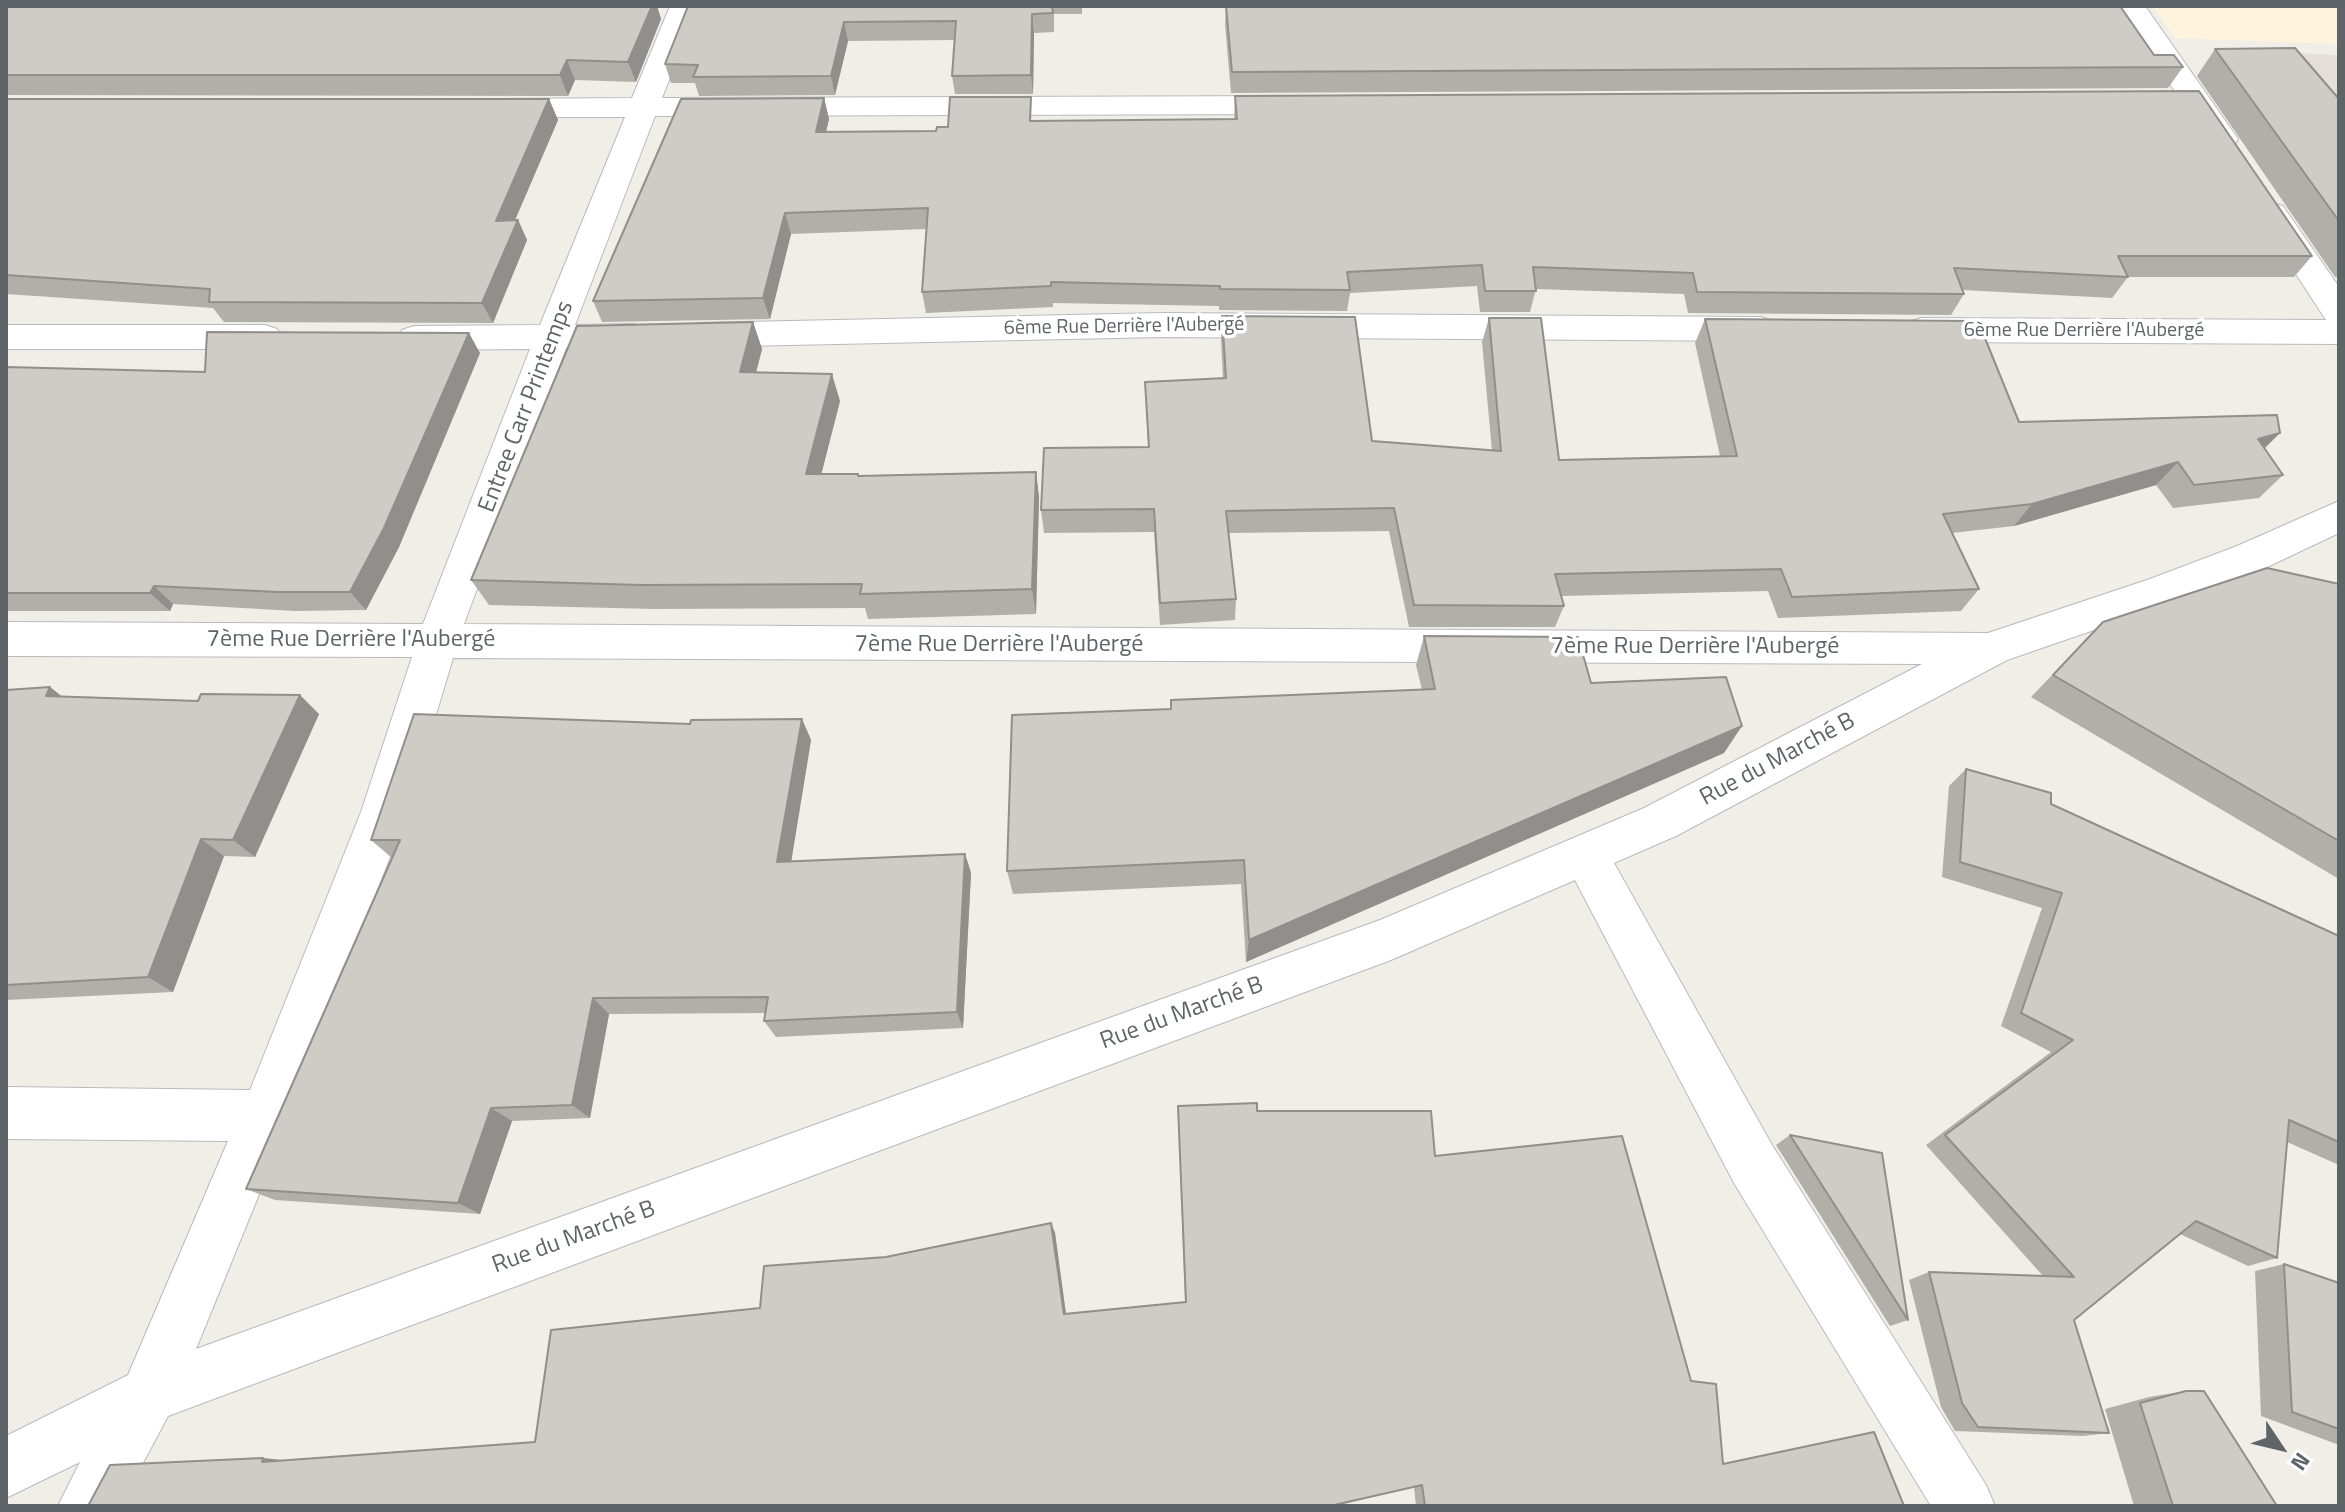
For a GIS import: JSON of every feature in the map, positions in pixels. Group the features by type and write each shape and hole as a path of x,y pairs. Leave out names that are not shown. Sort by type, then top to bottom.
{"street":[{"name":"Entree Carr Printemps","path":"88,1506 148,1395 265,1116 384,812 438,640 552,338 684,6"},
{"path":"2131,6 2241,167"},
{"path":"2165,100 2197,100"},
{"path":"468,108 1325,105"},
{"path":"2259,193 2339,313"},
{"name":"6ème Rue Derrière l'Aubergé","path":"380,338 552,338 1162,325 1800,330"},
{"name":"6ème Rue Derrière l'Aubergé","path":"1896,330 2339,332"},
{"path":"6,337 301,338"},
{"name":"Rue du Marché B","path":"6,1468 148,1395 1391,938 1660,822 1992,648 2251,557 2339,516"},
{"name":"7ème Rue Derrière l'Aubergé","path":"6,639 1222,647 1992,648"},
{"path":"1585,854 1753,1164 1965,1506"},
{"path":"6,1113 265,1116"}],"shaded area":[{"path":"2153,6 2339,6 2339,44 2175,38"},
{"path":"2291,53 2339,55 2339,126"}],"building":[{"path":"6,6 652,6 628,62 567,60 560,75 6,75"},
{"path":"688,6 1052,6 1053,13 1032,14 1031,75 952,76 956,21 844,22 831,76 693,77 698,65 665,64"},
{"path":"1226,6 2120,6 2154,55 2174,55 2183,67 1232,72"},
{"path":"2295,48 2339,99 2339,221 2215,49"},
{"path":"2199,91 2312,256 2118,256 2128,277 1954,268 1964,294 1697,292 1693,273 1533,267 1536,291 1485,291 1482,265 1347,272 1350,290 1220,289 1220,286 1051,282 1051,286 922,292 928,208 785,213 763,298 593,301 681,99 824,98 816,132 936,131 937,127 948,127 950,97 1031,97 1030,121 1237,119 1235,96"},
{"path":"6,99 549,99 496,221 518,220 482,303 209,302 210,289 6,275"},
{"path":"1222,316 1355,317 1372,441 1501,451 1489,318 1541,318 1559,460 1737,456 1705,319 1978,321 2019,422 2277,415 2280,433 2258,439 2283,475 2194,485 2178,462 2032,504 1943,514 1979,589 1792,597 1781,569 1555,574 1564,606 1414,605 1394,508 1226,511 1236,599 1160,603 1154,509 1041,510 1044,448 1149,447 1145,382 1226,378"},
{"path":"753,322 740,372 832,374 806,474 858,476 1036,472 1032,589 860,594 862,584 641,585 471,580 577,326"},
{"path":"207,332 469,333 384,528 350,592 154,586 150,593 6,593 6,367 205,372"},
{"path":"2267,568 2339,584 2339,841 2053,675 2103,622"},
{"path":"1424,636 1578,637 1591,683 1726,677 1742,726 1249,940 1244,860 1007,871 1012,715 1171,709 1171,700 1435,689"},
{"path":"50,687 46,696 198,701 201,694 300,695 233,840 201,839 148,977 6,985 6,690"},
{"path":"414,714 690,724 691,720 802,719 777,862 965,854 957,1012 764,1021 768,997 593,998 572,1105 491,1108 458,1203 246,1189 400,840 371,840"},
{"path":"1966,769 2051,793 2051,804 2339,936 2339,1142 2289,1120 2277,1258 2196,1221 2074,1320 2109,1433 1978,1427 1962,1403 1929,1272 2074,1277 1945,1135 2073,1040 2021,1013 2062,893 1960,862"},
{"path":"1257,1103 1257,1111 1431,1111 1435,1156 1622,1136 1691,1381 1716,1384 1723,1464 1874,1432 1904,1506 1425,1506 1422,1485 1330,1506 88,1506 110,1465 263,1458 262,1462 535,1442 551,1330 760,1308 764,1266 886,1257 1051,1223 1064,1314 1186,1302 1178,1106"},
{"path":"1790,1135 1882,1153 1908,1320"},
{"path":"2284,1264 2339,1283 2339,1429 2292,1412"},
{"path":"2186,1391 2204,1391 2277,1506 2173,1506 2140,1403"}]}
